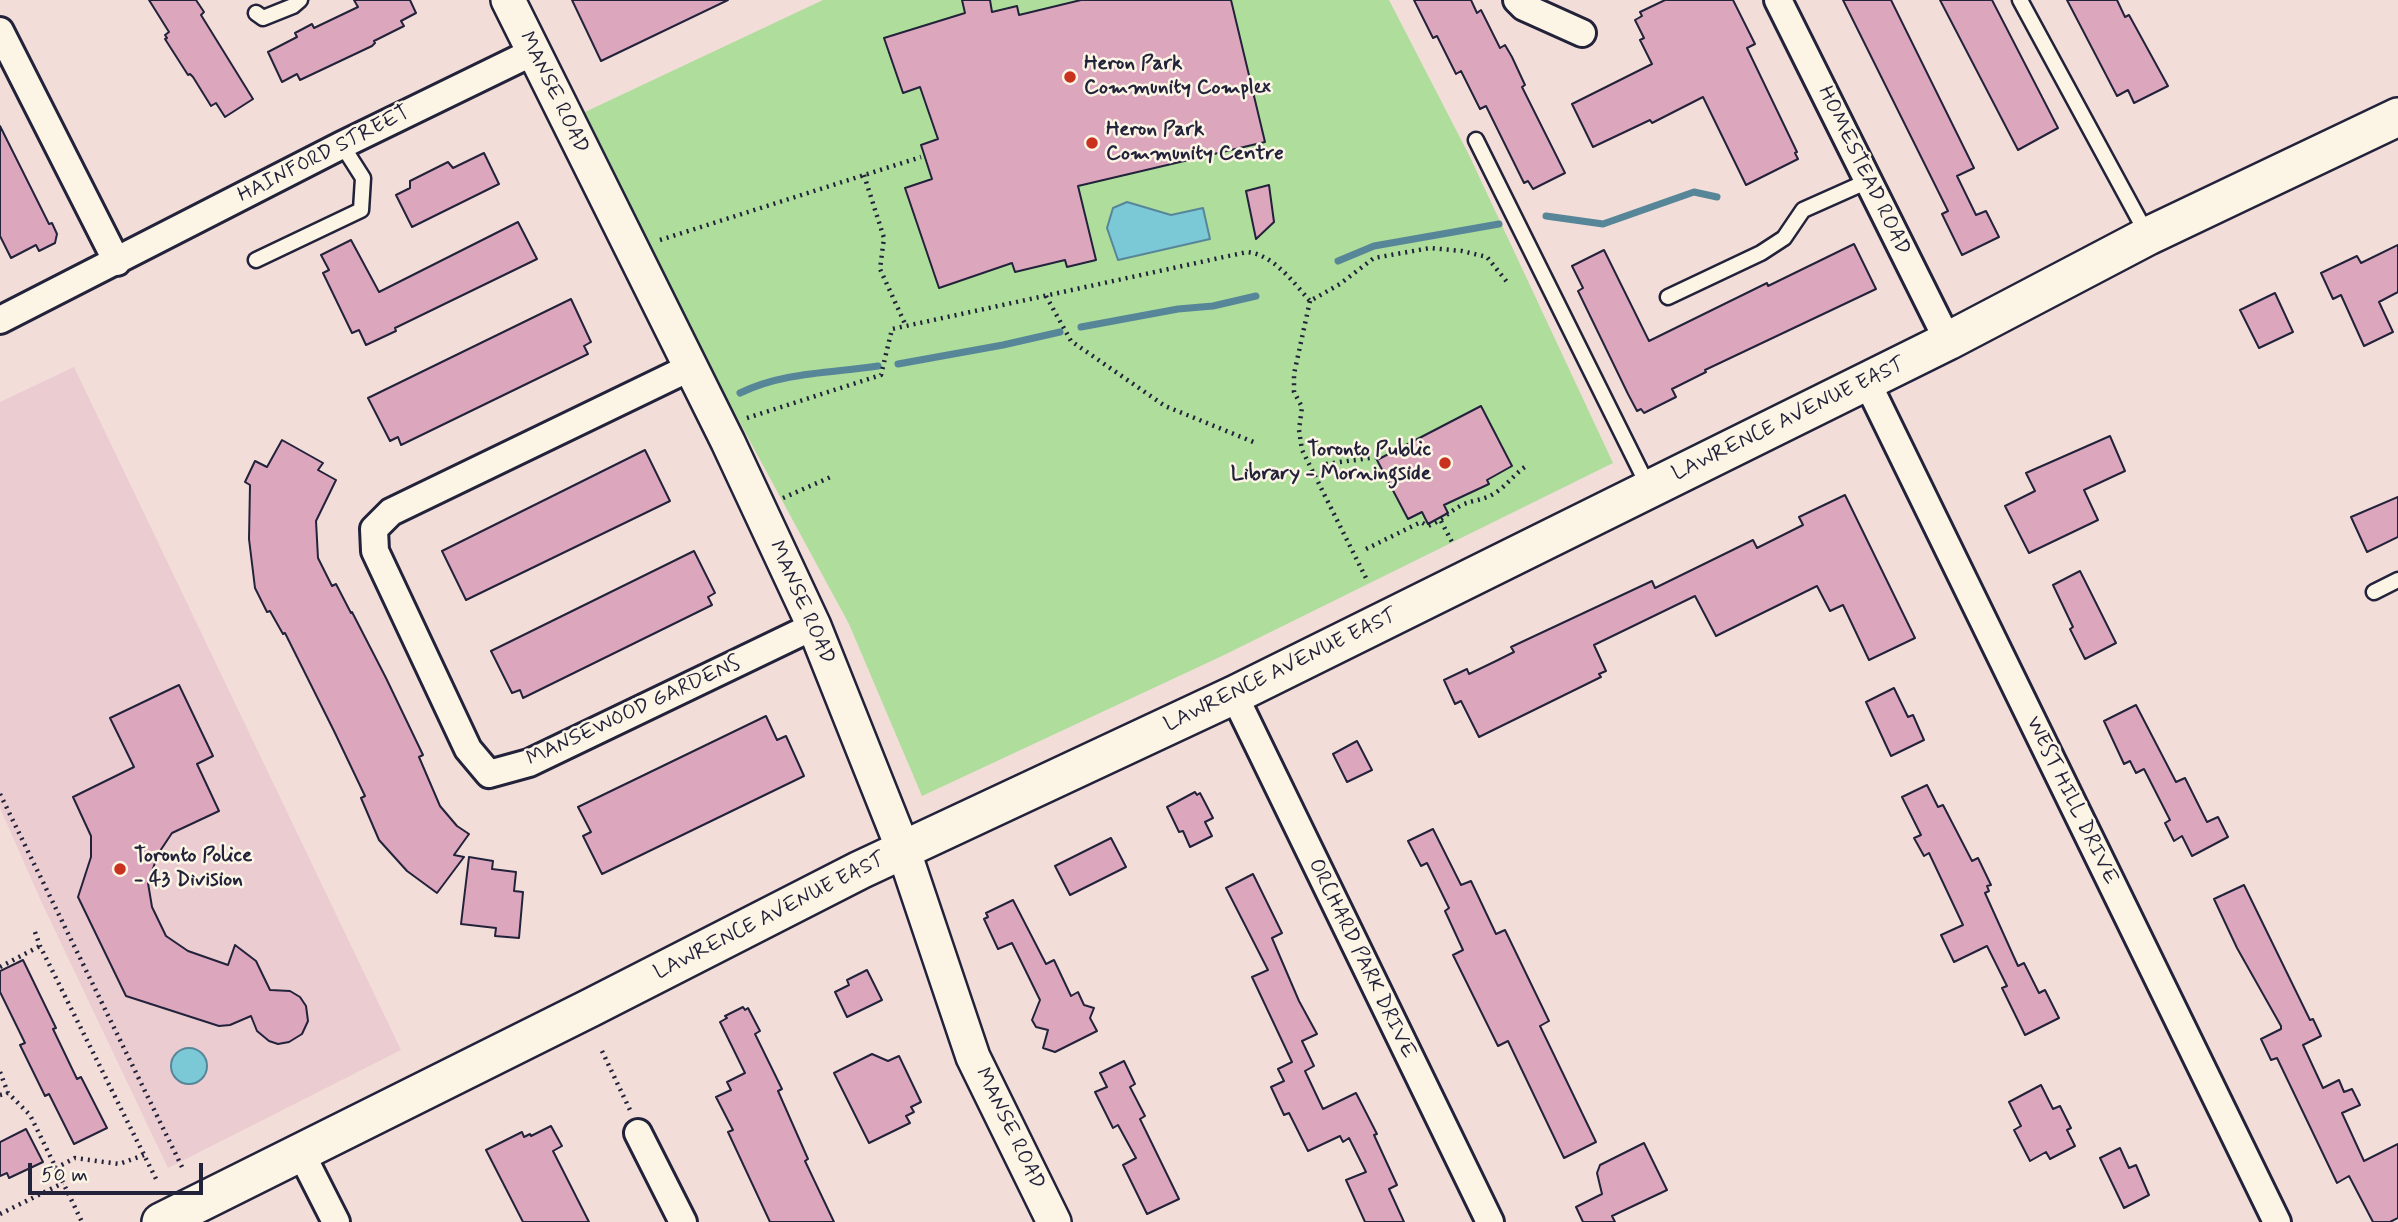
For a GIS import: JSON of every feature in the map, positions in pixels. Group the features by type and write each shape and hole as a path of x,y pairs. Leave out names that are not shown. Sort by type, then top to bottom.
{"main road":[{"name":"LAWRENCE AVENUE EAST","path":"162,1222 903,849 1234,695 1948,341 2148,236 2398,117"}],"street":[{"name":"MANSE ROAD","path":"508,0 728,442 814,626 903,849 972,1056 1054,1222"},
{"path":"1517,0 1524,7 1582,33"},
{"name":"HOMESTEAD ROAD","path":"1778,0 1948,341"},
{"path":"0,31 117,262"},
{"name":"HAINFORD STREET","path":"0,320 342,145 533,52"},
{"name":"MANSEWOOD GARDENS","path":"689,368 391,512 374,529 375,551 468,749 489,774 529,763 814,626"},
{"name":"WEST HILL DRIVE","path":"1866,380 2277,1222"},
{"name":"ORCHARD PARK DRIVE","path":"1234,695 1490,1222"},
{"path":"638,1133 683,1222"},
{"path":"301,1153 336,1222"}],"lane":[{"path":"256,13 263,18 293,6 300,0"},
{"path":"2020,0 2148,236"},
{"path":"1476,140 1650,489"},
{"path":"256,260 361,210 363,178 342,145"},
{"path":"1668,297 1761,253 1784,238 1803,210 1868,181"},
{"path":"2374,592 2398,580"}],"path":[{"path":"660,240 921,157"},
{"path":"864,175 884,238 880,269 906,326"},
{"path":"1368,582 1302,450 1299,430 1302,407 1294,392 1294,383 1310,302 1340,285 1374,258 1430,248 1487,257 1507,282"},
{"path":"743,420 881,375 892,329 1247,252 1258,253 1288,276 1310,302"},
{"path":"1046,296 1071,341 1165,406 1256,443"},
{"path":"1326,464 1377,457"},
{"path":"1366,549 1421,522 1428,526 1441,521 1465,503 1483,500 1528,465"},
{"path":"782,498 834,476"},
{"path":"1441,521 1452,542"},
{"path":"0,794 182,1167"},
{"path":"36,932 40,946 158,1183"},
{"path":"0,967 40,946"},
{"path":"602,1051 625,1097 638,1133"},
{"path":"0,1072 8,1093 30,1115 82,1222"},
{"path":"0,1095 8,1093"},
{"path":"55,1168 75,1158 119,1164 144,1155"},
{"path":"0,1214 63,1183"}],"shaded area":[{"path":"74,367 401,1050 168,1168 41,901 0,808 0,402"}],"green space":[{"path":"823,0 1389,0 1469,155 1613,463 1222,656 922,796 849,624 719,384 585,112"}],"water":[{"path":"1127,202 1171,215 1203,208 1210,239 1118,260 1107,228 1113,208"},
{"path":"189,1048 202,1053 207,1066 202,1079 189,1084 176,1079 171,1066 176,1053"}],"building":[{"path":"149,0 196,0 204,12 201,15 253,99 225,117 216,103 211,106 165,39 169,32"},
{"path":"354,0 410,0 416,13 401,21 404,26 374,41 372,46 300,80 297,74 282,82 268,52 297,37 295,33 312,24 314,28 358,7"},
{"path":"572,0 728,0 601,61"},
{"name":"Heron Park Community Centre","path":"962,0 990,0 992,12 1017,6 1019,15 1081,0 1231,0 1265,142 1078,186 1096,260 1067,267 1065,260 1015,272 1012,263 939,288 905,188 932,179 921,145 938,139 920,87 903,93 884,38 965,13"},
{"path":"1414,0 1471,0 1477,13 1481,10 1500,48 1505,45 1512,57 1525,85 1522,87 1565,173 1533,189 1528,181 1524,183 1486,106 1480,109 1461,71 1456,74 1437,36 1433,38"},
{"path":"1665,0 1733,0 1755,44 1747,48 1798,159 1746,185 1703,97 1652,123 1650,120 1593,147 1572,104 1652,64 1640,40 1644,38 1635,20 1642,16 1640,12"},
{"path":"1843,0 1891,0 1974,168 1957,176 1976,215 1986,211 1999,237 1962,255 1942,214 1948,211"},
{"path":"1940,0 1992,0 2058,128 2018,150"},
{"path":"2067,0 2117,0 2125,17 2129,15 2168,86 2134,103 2128,90 2117,96"},
{"path":"0,126 49,224 52,223 57,234 55,243 39,251 36,245 11,258 0,236"},
{"path":"484,153 499,184 412,227 396,195 410,188 410,181 448,162 453,168"},
{"path":"1269,185 1274,222 1256,239 1246,191"},
{"path":"518,222 537,259 395,328 396,331 366,345 359,330 352,333 323,273 329,270 321,255 351,240 379,292"},
{"path":"1854,244 1876,289 1705,370 1706,372 1672,389 1676,397 1644,413 1641,409 1637,411 1628,394 1578,291 1583,288 1572,266 1604,250 1649,341"},
{"path":"2398,245 2398,292 2379,302 2393,332 2364,346 2341,295 2333,299 2321,273 2357,256 2361,263"},
{"path":"2275,293 2293,332 2259,348 2240,310"},
{"path":"571,299 591,342 584,346 588,354 401,445 398,437 390,441 368,398"},
{"name":"Toronto Public Library - Morningside","path":"1481,406 1512,466 1487,480 1489,484 1444,505 1448,513 1428,524 1422,512 1408,519 1377,460"},
{"path":"2110,436 2125,471 2084,490 2098,520 2029,553 2005,506 2035,491 2026,473"},
{"path":"282,440 323,463 318,470 336,480 316,521 318,558 332,586 336,584 352,612 386,678 423,755 419,757 440,806 457,826 469,834 454,855 464,857 437,893 407,871 379,840 361,798 365,796 334,731 285,633 283,634 270,611 267,612 255,588 249,539 250,485 245,482 255,461 267,467"},
{"path":"645,450 670,501 466,600 442,551"},
{"path":"1845,495 1915,638 1869,660 1843,605 1830,611 1817,586 1716,636 1695,596 1594,645 1606,671 1599,674 1601,677 1479,737 1461,701 1455,704 1444,680 1467,669 1469,674 1514,652 1511,647 1652,581 1655,588 1753,540 1757,548 1803,525 1799,517"},
{"path":"2398,497 2398,537 2367,552 2351,517"},
{"path":"694,551 715,593 708,597 712,605 523,698 520,690 512,693 491,651"},
{"path":"2080,571 2116,643 2085,659 2053,585"},
{"name":"Toronto Police - 43 Division","path":"179,685 213,756 197,764 219,811 172,833 158,854 148,883 152,907 166,936 188,951 228,965 235,945 256,961 270,990 290,991 300,997 306,1006 308,1021 302,1034 289,1042 278,1044 269,1041 257,1031 251,1016 230,1025 219,1026 126,996 78,897 91,857 91,836 73,797 134,767 110,718"},
{"path":"1894,688 1908,717 1913,715 1924,740 1891,756 1866,702"},
{"path":"2136,705 2176,782 2185,778 2207,822 2218,817 2228,837 2192,856 2182,836 2174,841 2165,823 2170,820 2144,769 2136,773 2130,761 2124,764 2104,721"},
{"path":"766,716 777,740 786,736 804,776 602,874 583,836 591,832 578,807"},
{"path":"1357,741 1372,770 1347,782 1333,754"},
{"path":"1927,785 1938,807 1943,805 1972,861 1978,858 1991,885 1987,886 1989,891 1985,893 2018,966 2024,963 2039,993 2045,990 2059,1018 2025,1035 2002,988 2007,986 1987,946 1954,962 1941,935 1963,925 1929,853 1924,856 1914,838 1921,835 1902,797"},
{"path":"1195,792 1197,795 1200,793 1213,818 1205,822 1212,836 1190,847 1167,807"},
{"path":"1433,829 1461,885 1471,881 1496,934 1505,930 1549,1021 1540,1026 1596,1142 1564,1158 1508,1041 1498,1046 1453,955 1463,950 1445,911 1449,908 1427,863 1421,866 1408,841"},
{"path":"1111,838 1126,867 1070,895 1055,866"},
{"path":"469,857 493,861 492,869 516,872 514,891 523,892 519,938 495,936 496,928 461,924"},
{"path":"1253,874 1282,933 1272,938 1299,1001 1317,1034 1302,1041 1314,1066 1305,1071 1323,1109 1356,1093 1377,1134 1374,1135 1397,1185 1389,1189 1404,1222 1365,1222 1346,1180 1366,1172 1349,1138 1343,1142 1340,1136 1308,1151 1289,1113 1284,1115 1271,1087 1284,1081 1278,1069 1292,1062 1252,977 1268,970 1226,888"},
{"path":"2244,885 2310,1020 2313,1019 2321,1036 2303,1045 2323,1088 2339,1080 2344,1092 2352,1089 2360,1105 2342,1113 2364,1161 2398,1144 2398,1218 2390,1222 2373,1222 2349,1176 2337,1183 2277,1058 2271,1060 2261,1039 2281,1029 2281,1026 2237,948 2214,899"},
{"path":"1013,900 1046,964 1054,960 1071,996 1078,992 1084,1005 1094,1008 1090,1018 1097,1031 1055,1052 1043,1048 1048,1030 1036,1027 1032,1020 1040,1000 1012,943 998,949 984,919 988,917 986,913"},
{"path":"23,960 77,1079 81,1077 107,1128 74,1144 49,1094 45,1096 20,1045 25,1043 0,992 0,971"},
{"path":"867,970 882,1000 847,1017 835,992 849,985 847,980"},
{"path":"743,1007 745,1010 748,1008 760,1031 755,1034 782,1089 778,1091 808,1159 805,1161 834,1222 770,1222 728,1132 733,1130 716,1097 731,1090 727,1082 745,1073 720,1022 727,1018 725,1016"},
{"path":"872,1054 888,1061 899,1056 921,1102 911,1107 914,1112 906,1116 910,1123 869,1143 834,1073"},
{"path":"1124,1061 1135,1084 1130,1087 1145,1116 1140,1119 1179,1199 1147,1214 1123,1165 1136,1158 1118,1125 1113,1128 1095,1092 1107,1087 1100,1073"},
{"path":"2041,1085 2053,1109 2060,1106 2071,1128 2067,1130 2075,1146 2050,1159 2046,1152 2030,1161 2014,1130 2021,1126 2009,1102"},
{"path":"551,1126 562,1146 553,1151 589,1222 523,1222 486,1150 522,1132 524,1137 530,1134 531,1136"},
{"path":"26,1129 43,1162 9,1178 7,1173 0,1176 0,1142"},
{"path":"1644,1143 1667,1190 1612,1216 1615,1222 1583,1222 1576,1207 1602,1194 1597,1173 1600,1165"},
{"path":"2120,1148 2129,1168 2136,1165 2149,1195 2124,1208 2100,1158"}],"waterway":[{"path":"1546,216 1603,224 1694,192 1717,197"},
{"path":"1338,261 1374,246 1499,224"},
{"path":"1081,327 1178,309 1213,306 1256,296"},
{"path":"898,364 1060,332"},
{"path":"740,393 790,377 878,366"}],"place":[{"name":"Heron Park Community Complex","path":"1070,77"},
{"name":"Heron Park Community Centre","path":"1092,143"},
{"name":"Toronto Public Library - Morningside","path":"1445,463"},
{"name":"Toronto Police - 43 Division","path":"120,869"}]}
